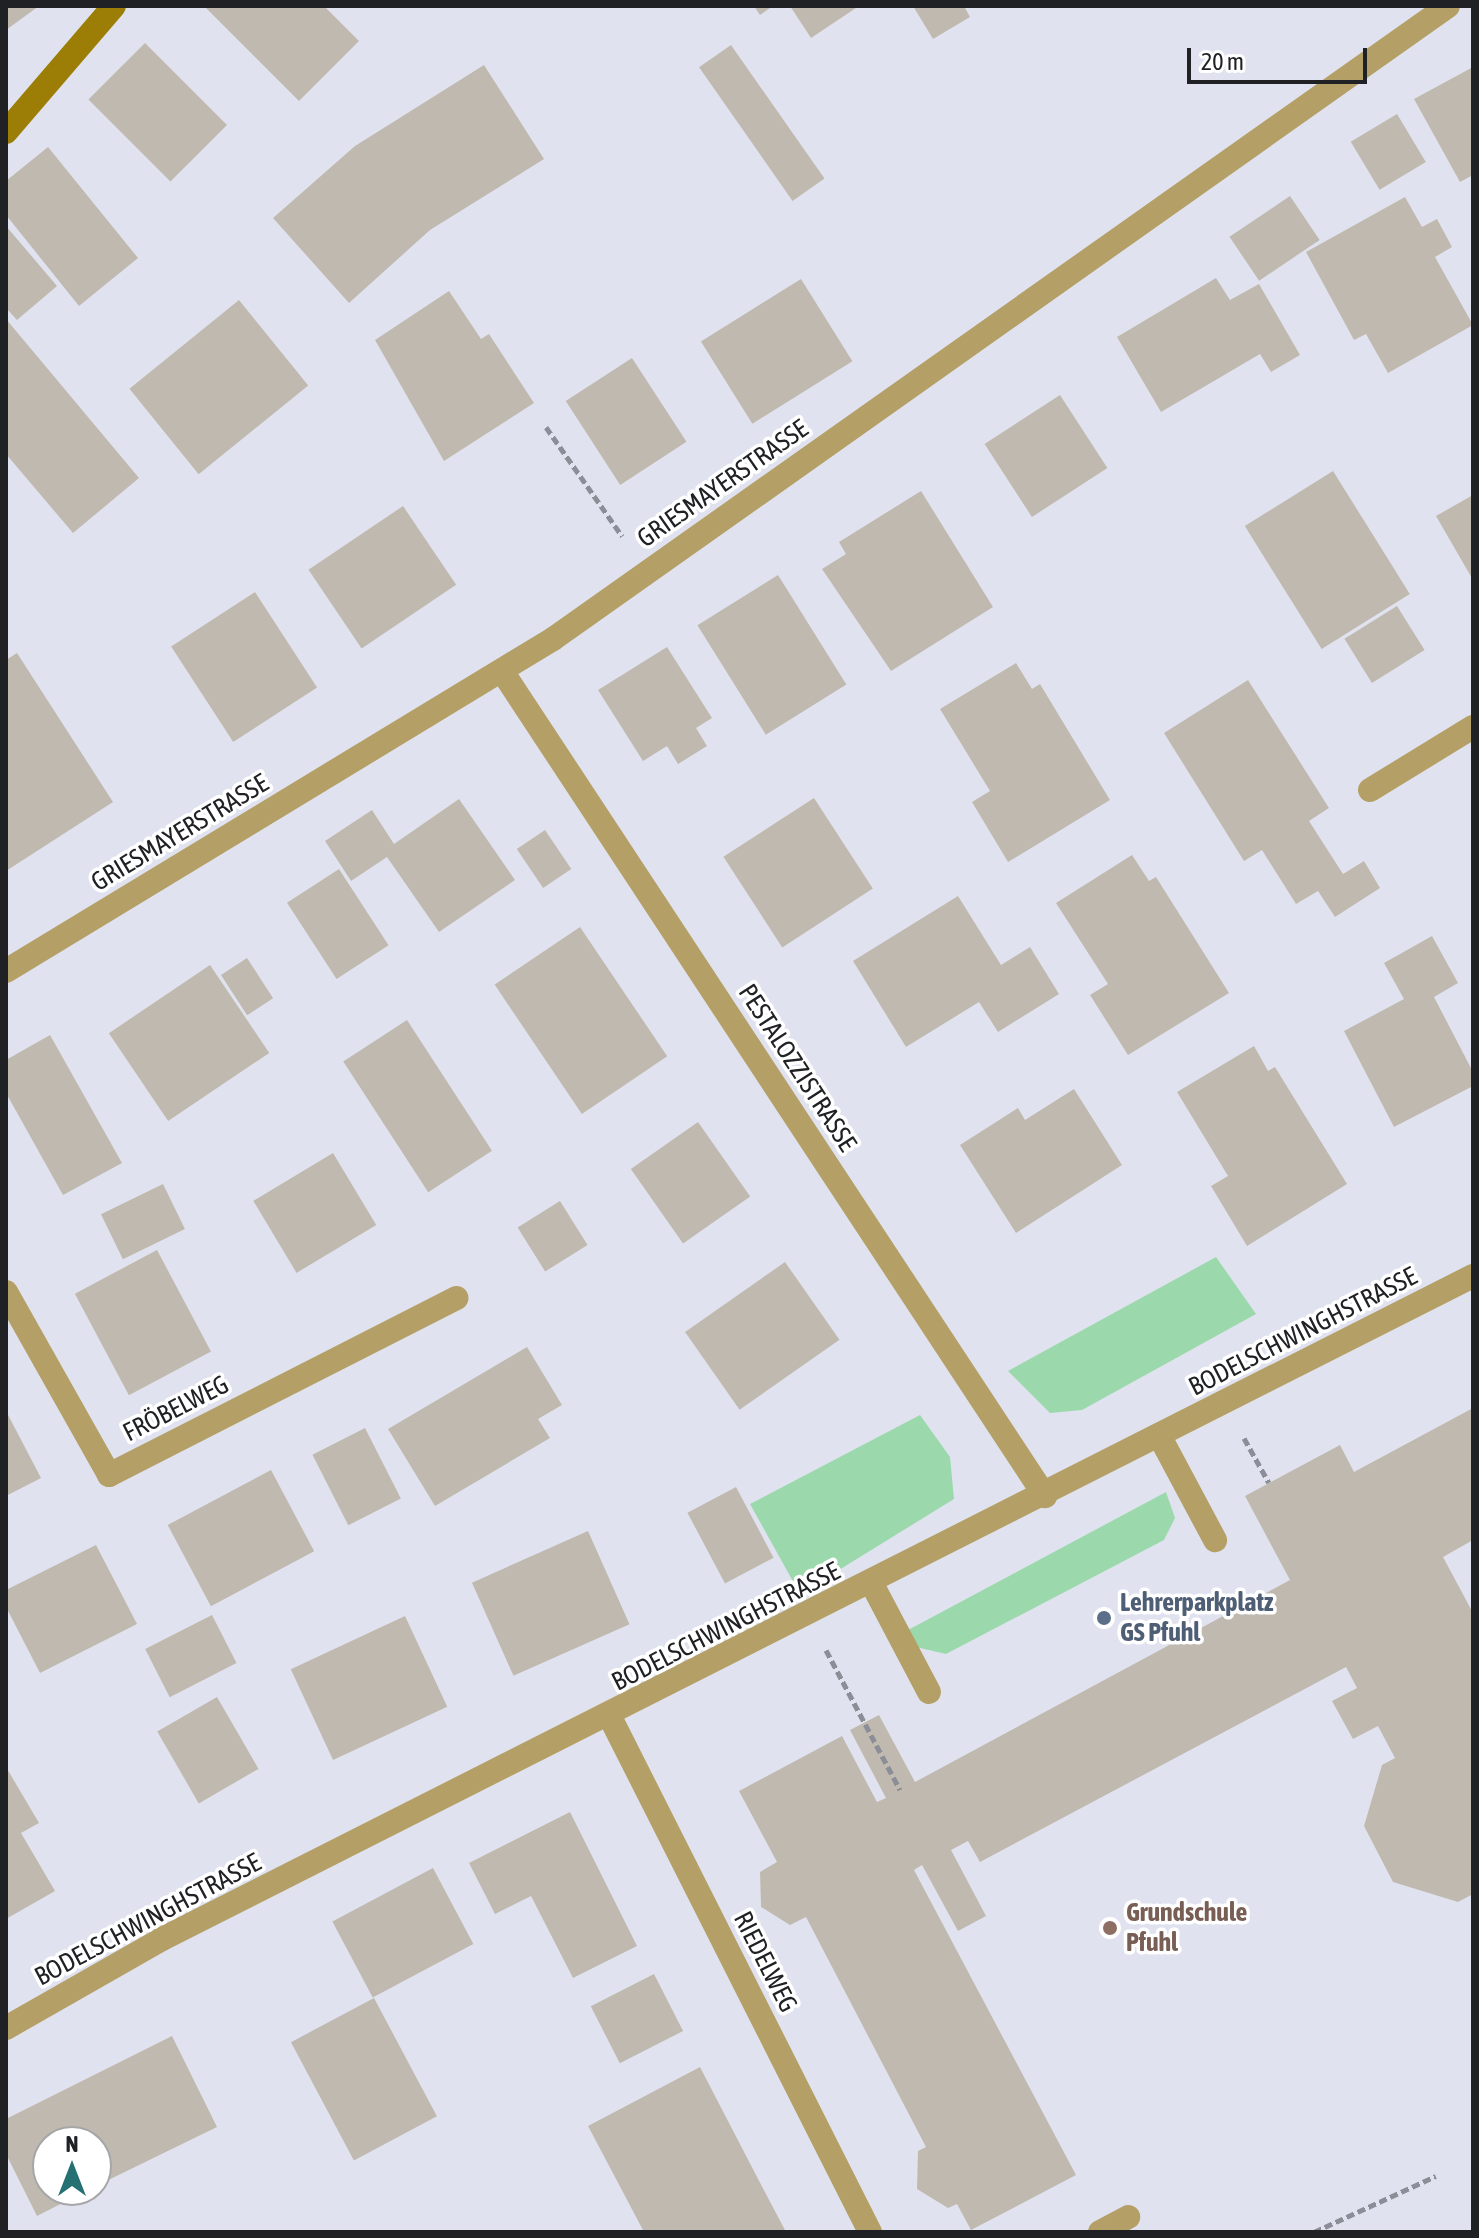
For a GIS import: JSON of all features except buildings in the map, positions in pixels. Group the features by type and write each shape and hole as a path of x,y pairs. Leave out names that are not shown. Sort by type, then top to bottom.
{"street":[{"path":"6,132 114,6"},
{"name":"GRIESMAYERSTRASSE","path":"6,971 502,671 647,573 1448,6"},
{"name":"PESTALOZZISTRASSE","path":"502,671 1045,1496"},
{"path":"1370,790 1473,727"},
{"name":"BODELSCHWINGHSTRASSE","path":"6,2028 162,1939 610,1717 1473,1276"},
{"name":"FRÖBELWEG","path":"6,1292 109,1475 456,1298"},
{"path":"1160,1437 1215,1540"},
{"path":"872,1584 929,1692"},
{"name":"RIEDELWEG","path":"610,1717 870,2232"},
{"path":"1100,2232 1128,2217"}],"path":[{"path":"546,427 647,573"},
{"path":"1262,1472 1269,1483"},
{"path":"808,1616 900,1790"},
{"path":"1314,2232 1436,2176"}],"green space":[{"path":"1216,1257 1256,1314 1082,1410 1050,1413 1008,1371"},
{"path":"920,1415 950,1457 954,1499 800,1594 750,1504"},
{"path":"1166,1492 1175,1518 1164,1540 946,1654 916,1647 908,1630"}],"place":[{"name":"Lehrerparkplatz GS Pfuhl","path":"1104,1618"},
{"name":"Grundschule Pfuhl","path":"1110,1928"}]}
